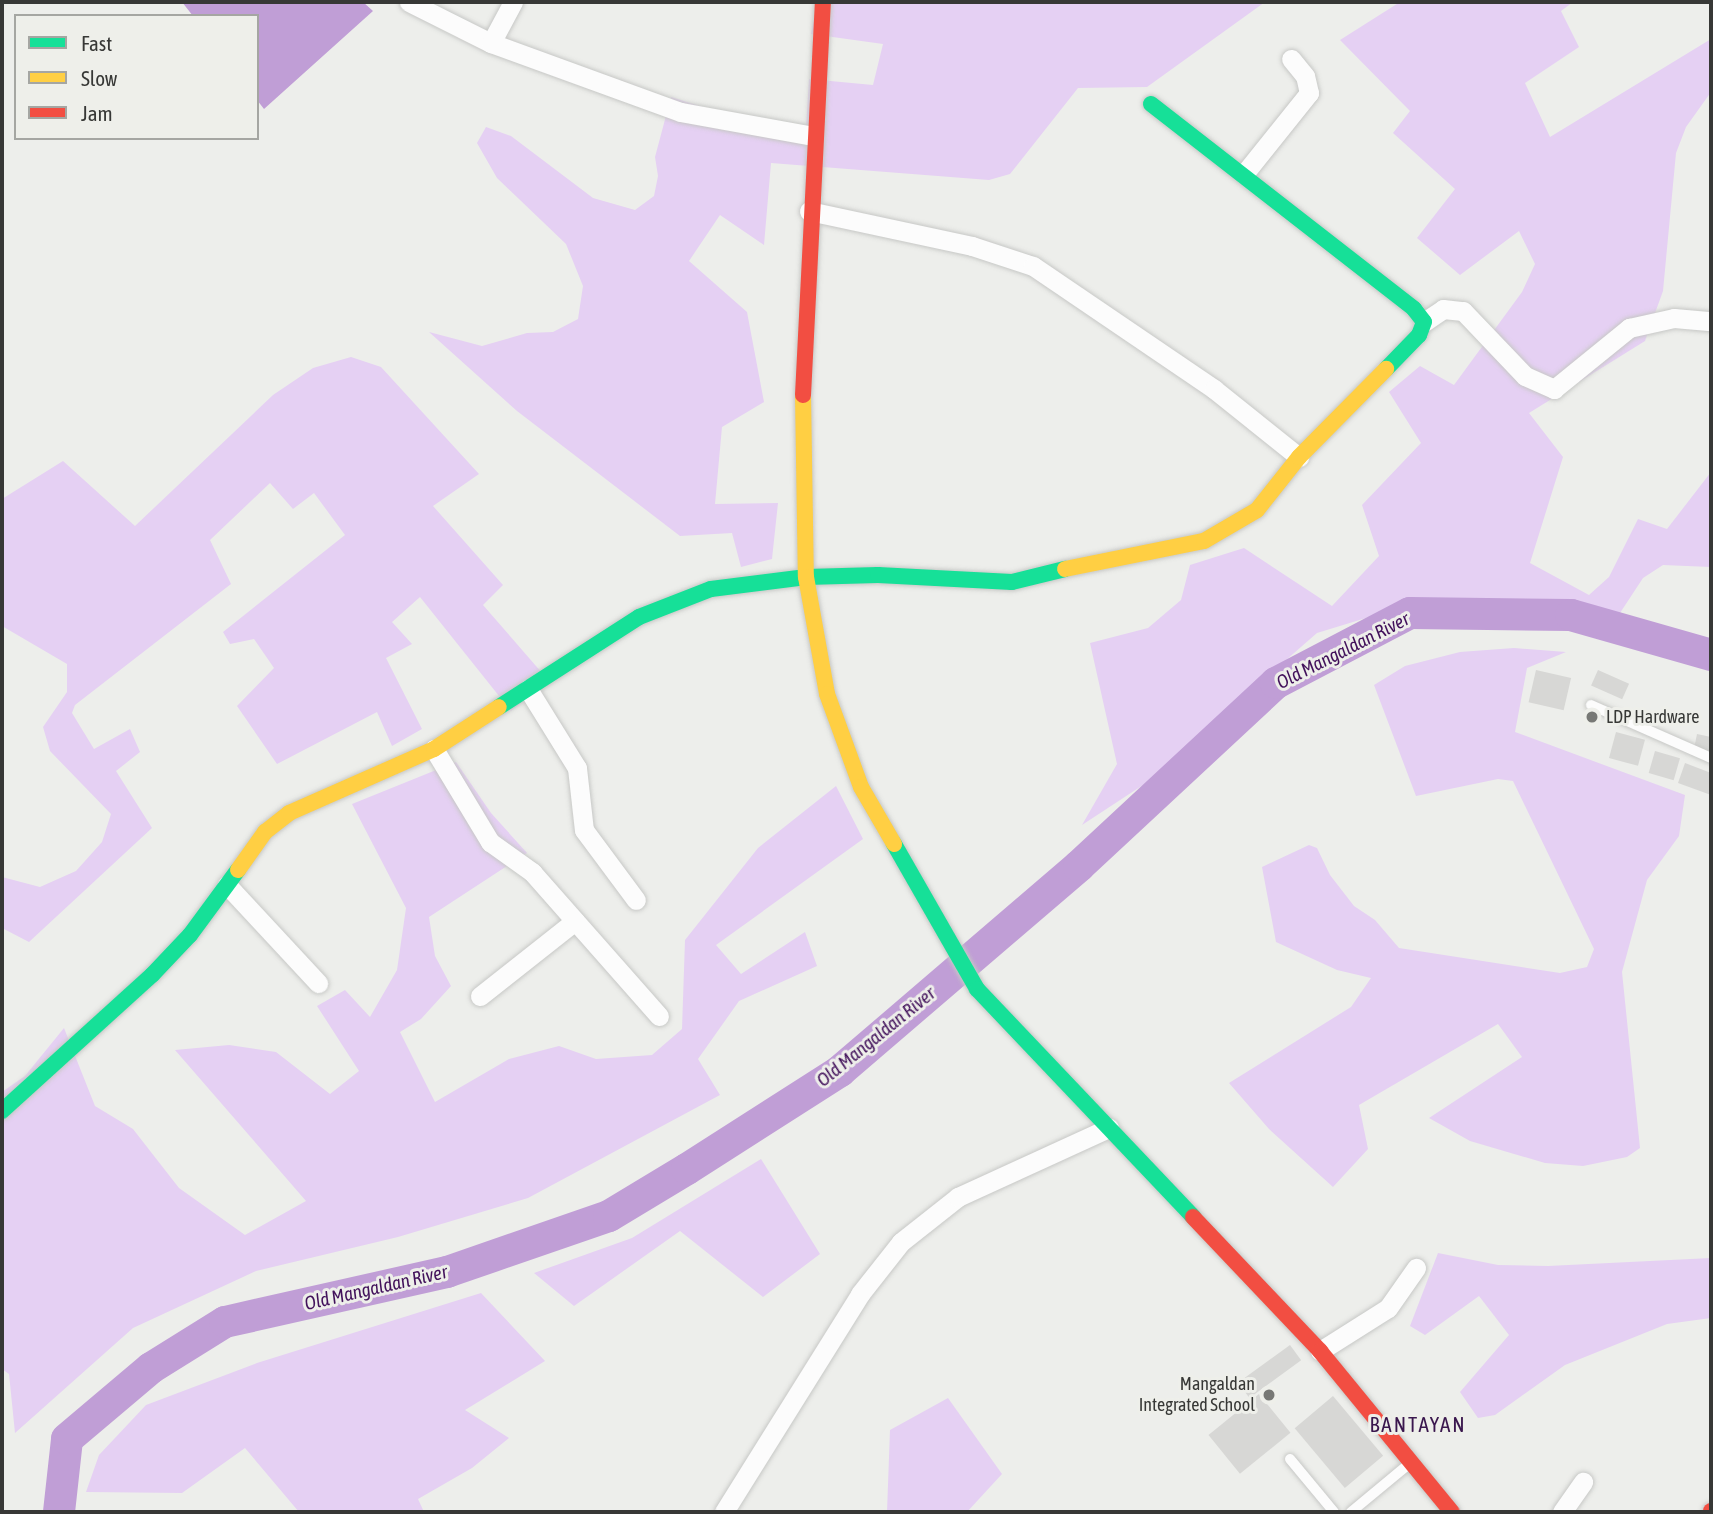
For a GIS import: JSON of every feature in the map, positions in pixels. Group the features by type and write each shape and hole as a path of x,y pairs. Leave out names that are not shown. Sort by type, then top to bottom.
{"street":[{"path":"409,2 491,43 681,112 813,136"},
{"path":"491,43 513,2"},
{"path":"823,2 802,346 806,577 827,694 841,741 860,787 937,927 977,989 1320,1350 1452,1512"},
{"path":"1244,174 1309,93 1305,76 1291,59"},
{"path":"1151,104 1414,309 1424,322"},
{"path":"809,211 972,246 1033,266 1214,389 1299,457"},
{"path":"2,1111 64,1059 152,975 227,885 265,832 289,813 434,749 599,640 673,601 711,589 806,577 890,575 994,584 1204,541 1257,510 1299,457 1419,335 1424,322 1443,309 1463,311 1525,376 1554,389 1629,328 1674,318 1711,321"},
{"path":"528,689 577,768 584,830 636,900"},
{"path":"434,749 490,842 532,872 659,1016"},
{"path":"227,885 318,983"},
{"path":"480,996 575,921"},
{"path":"724,1512 860,1294 901,1242 958,1197 1109,1128"},
{"path":"1320,1350 1388,1308 1416,1268"},
{"path":"1562,1512 1583,1482"}],"lane":[{"path":"1591,705 1711,758"},
{"path":"1290,1459 1334,1512"},
{"path":"1351,1512 1410,1462"}],"shaded area":[{"path":"182,2 363,2 373,11 264,109 259,103 259,14 191,14"},
{"path":"817,2 1265,2 1147,87 1078,88 1010,174 989,180 771,163 764,245 720,215 689,261 747,312 764,402 722,427 715,504 778,503 772,559 741,567 732,533 680,536 517,411 429,332 482,346 527,333 553,332 578,319 583,286 566,244 497,178 477,143 486,127 511,136 593,198 635,210 654,196 658,176 655,157 671,97 722,113 806,129 809,79 873,85 883,44 811,34"},
{"path":"1400,2 1573,2 1561,11 1579,47 1525,83 1550,137 1711,39 1711,92 1686,127 1676,153 1663,291 1645,341 1529,413 1563,457 1530,563 1589,595 1609,577 1638,519 1667,529 1711,472 1711,567 1663,565 1643,578 1620,613 1538,602 1415,603 1317,633 1143,785 1082,825 1117,764 1090,643 1148,628 1181,600 1190,565 1244,548 1332,606 1379,556 1362,505 1421,443 1389,392 1420,366 1454,385 1522,292 1535,264 1519,231 1460,275 1417,238 1455,189 1393,133 1410,111 1340,40"},
{"path":"351,357 381,367 479,474 433,506 503,585 483,605 549,681 511,711 420,597 392,622 412,644 386,658 422,729 392,746 377,712 277,764 237,706 274,668 254,639 230,644 223,632 345,535 314,493 293,509 270,483 210,540 231,584 75,705 72,713 94,749 130,729 140,752 116,771 152,828 29,942 2,928 2,877 40,887 76,871 102,842 111,814 50,751 43,727 67,692 67,664 2,626 2,499 63,461 135,526 273,395 313,368"},
{"path":"1514,648 1566,652 1527,668 1515,732 1685,795 1679,836 1647,880 1622,972 1640,1148 1627,1157 1583,1166 1545,1163 1470,1141 1429,1118 1522,1057 1498,1024 1359,1105 1368,1149 1333,1187 1269,1129 1229,1083 1351,1007 1371,978 1337,970 1276,942 1262,867 1309,845 1317,848 1330,875 1354,906 1375,920 1399,948 1560,973 1587,967 1594,949 1513,781 1498,779 1416,796 1374,685 1405,666 1460,652"},
{"path":"456,762 491,813 527,853 429,917 435,956 451,986 421,1019 400,1032 435,1102 509,1059 559,1046 596,1059 652,1055 682,1029 685,940 758,848 836,786 863,839 716,945 741,974 805,932 817,966 739,1001 698,1059 720,1095 528,1198 398,1237 256,1271 133,1328 15,1433 9,1374 2,1369 2,1092 25,1076 64,1028 95,1106 133,1129 179,1188 245,1235 306,1201 175,1050 229,1045 276,1052 330,1094 359,1071 317,1006 345,990 370,1017 397,970 406,908 352,804"},
{"path":"761,1159 820,1254 763,1297 680,1231 574,1306 534,1273 632,1238"},
{"path":"1438,1253 1498,1265 1548,1266 1711,1258 1711,1318 1667,1324 1565,1365 1495,1415 1478,1418 1460,1392 1509,1335 1479,1296 1425,1335 1410,1326"},
{"path":"481,1293 545,1361 465,1410 509,1438 472,1468 418,1499 424,1512 299,1512 245,1448 182,1493 86,1492 99,1455 146,1405 257,1363"},
{"path":"948,1398 1002,1474 967,1512 887,1512 890,1430"}],"building":[{"path":"1536,670 1571,678 1564,710 1529,702"},
{"path":"1598,670 1629,684 1622,699 1591,686"},
{"path":"1616,732 1645,740 1638,766 1609,758"},
{"path":"1697,734 1711,737 1711,753 1694,749"},
{"path":"1655,751 1680,758 1674,780 1649,773"},
{"path":"1685,763 1711,773 1711,795 1678,783"},
{"path":"1290,1345 1301,1360 1249,1398 1238,1383"},
{"path":"1259,1394 1290,1433 1240,1474 1208,1435"},
{"path":"1333,1396 1383,1456 1345,1488 1295,1428"}],"waterway":[{"name":"Old Mangaldan River","path":"59,1512 67,1439 151,1368 225,1322 447,1272 609,1216 840,1071 1079,866 1276,683 1410,613 1571,615 1711,655"}],"traffic: fast":[{"path":"1151,104 1414,309 1424,322 1419,335 1386,369"},
{"path":"499,707 639,617 711,589 806,577 878,575 1012,582 1065,569"},
{"path":"894,844 977,989 1193,1217"},
{"path":"2,1111 152,975 190,935 238,870"}],"traffic: slow":[{"path":"1065,569 1204,541 1257,510 1299,457 1386,369"},
{"path":"803,395 806,577 827,694 861,787 894,844"},
{"path":"238,870 265,832 289,813 434,749 499,707"}],"traffic: jam":[{"path":"803,395 823,2"},
{"path":"1193,1217 1320,1351 1452,1512"}],"place":[{"name":"LDP Hardware","path":"1592,717"},
{"name":"Mangaldan Integrated School","path":"1269,1395"}],"district":[{"name":"BANTAYAN","path":"1418,1424"}]}
